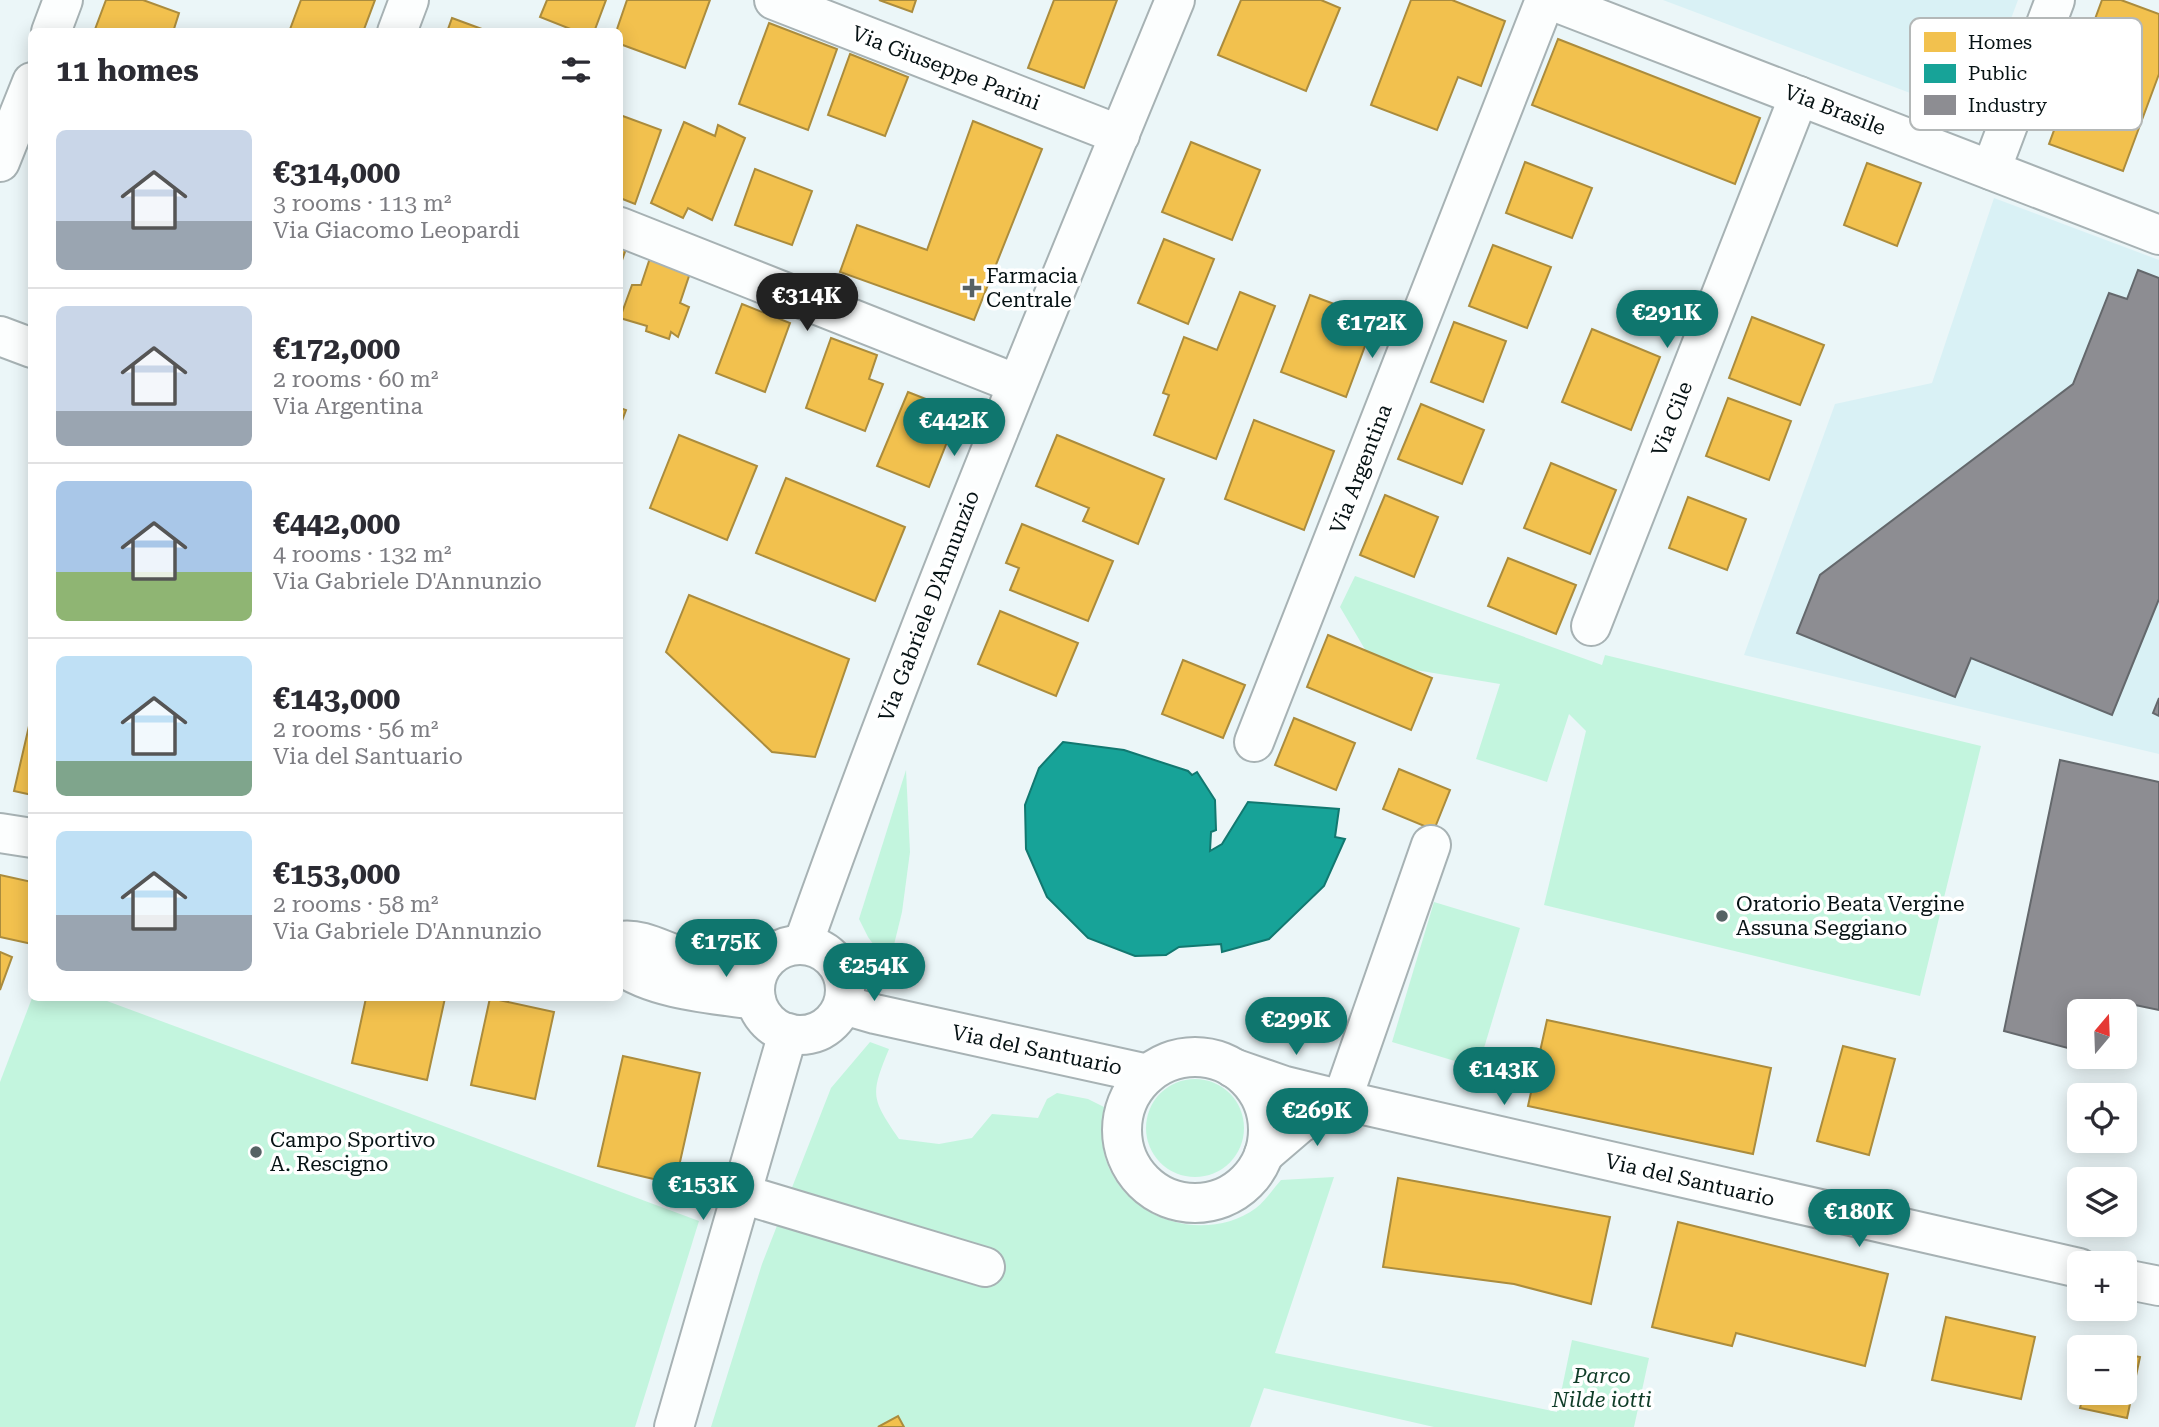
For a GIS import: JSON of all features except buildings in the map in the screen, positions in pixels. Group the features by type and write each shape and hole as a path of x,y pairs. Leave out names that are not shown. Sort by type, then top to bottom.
{"street":[{"path":"52,28 63,0"},
{"path":"398,28 409,0"},
{"name":"Via Giuseppe Parini","path":"774,0 1120,135"},
{"name":"Via Gabriele D'Annunzio","path":"803,944 876,741 1017,384 1175,0"},
{"name":"Via Brasile","path":"1548,0 1596,8 1799,96 2159,235"},
{"name":"Via Argentina","path":"1254,742 1548,0"},
{"path":"2048,18 2055,0"},
{"path":"0,162 28,92"},
{"name":"Via Cile","path":"1591,625 1799,96"},
{"path":"1991,170 2006,130"},
{"path":"623,228 1017,384"},
{"path":"0,336 28,346"},
{"path":"0,833 28,837"},
{"path":"1264,1154 1299,1124 1342,1100 1431,845"},
{"path":"623,941 633,941 715,965 759,983"},
{"path":"803,944 829,953 844,976 846,991 844,1005 831,1023 811,1034 788,1033 767,1021 759,983 779,949 803,944"},
{"path":"623,967 640,977 704,993 759,983"},
{"name":"Via del Santuario","path":"844,1005 1148,1074"},
{"path":"674,1427 788,1033"},
{"path":"1186,1058 1210,1059 1233,1068 1246,1078 1259,1094 1266,1114 1268,1134 1264,1154 1256,1170 1245,1183 1215,1200 1181,1202 1164,1196 1138,1175 1129,1161 1122,1127 1124,1110 1131,1094 1148,1074 1169,1061 1186,1058"},
{"name":"Via del Santuario","path":"1233,1068 1285,1086 1342,1100 2067,1265"},
{"path":"742,1194 985,1266"},
{"path":"2137,1282 2159,1286"}],"shaded area":[{"path":"1663,0 2018,0 2011,18 1910,18 1910,93"},
{"path":"1994,198 2159,260 2159,754 1744,655 1835,404 1932,383"}],"green space":[{"path":"1355,576 1602,665 1605,655 1981,746 1920,996 1544,905 1586,731 1569,714 1547,782 1476,759 1500,684 1373,663 1340,607"},
{"path":"906,770 910,852 902,912 891,957 882,956 859,919"},
{"path":"1434,902 1520,928 1478,1068 1392,1042"},
{"name":"Campo Sportivo A. Rescigno","path":"31,1001 107,1001 699,1221 635,1427 0,1427 0,1082"},
{"name":"Parco Nilde iotti","path":"870,1042 889,1049 876,1087 876,1096 883,1114 899,1139 939,1144 972,1138 992,1114 1038,1118 1047,1099 1057,1093 1088,1099 1104,1107 1103,1147 1116,1181 1131,1198 1149,1211 1169,1220 1191,1225 1214,1225 1236,1219 1256,1208 1281,1180 1334,1177 1275,1353 1557,1412 1572,1340 1649,1358 1634,1427 1434,1427 1264,1388 1250,1427 904,1427 898,1417 878,1427 711,1427 762,1264 831,1088"},
{"path":"1195,1079 1214,1083 1229,1094 1240,1109 1244,1128 1240,1147 1229,1162 1214,1173 1195,1177 1176,1173 1161,1162 1150,1147 1146,1128 1150,1109 1161,1094 1176,1083"}],"place":[{"name":"Farmacia Centrale","path":"972,288"},
{"name":"Oratorio Beata Vergine Assuna Seggiano","path":"1722,916"},
{"name":"Campo Sportivo A. Rescigno","path":"256,1152"}]}
